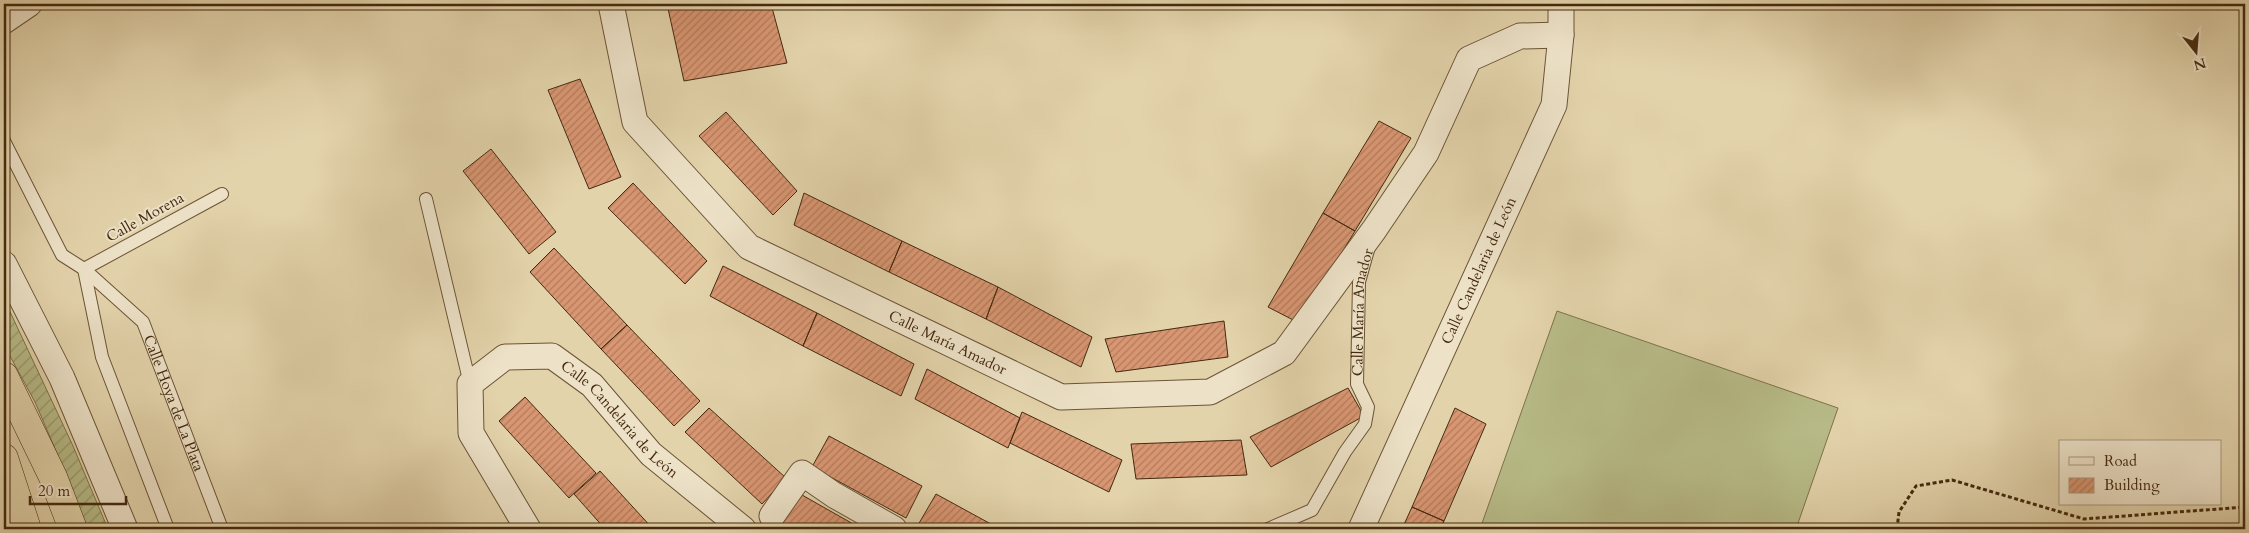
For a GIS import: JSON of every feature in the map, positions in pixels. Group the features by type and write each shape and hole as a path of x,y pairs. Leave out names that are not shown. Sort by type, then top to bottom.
{"highway":[{"path":"4,376 53,476 73,529"},
{"path":"4,458 27,529"}],"street":[{"path":"4,21 30,4"},
{"name":"Calle María Amador","path":"611,4 635,122 749,247 1061,397 1210,392 1284,353 1374,230 1426,153 1469,59 1520,36 1561,35"},
{"name":"Calle Candelaria de León","path":"1361,529 1554,105 1561,35 1561,4"},
{"path":"4,264 62,378 125,529"},
{"name":"Calle Candelaria de León","path":"470,384 505,357 552,356 592,385 651,454 743,529"},
{"path":"470,384 471,434 528,529"},
{"path":"772,516 802,473 834,495 894,529"}],"lane":[{"name":"Calle Hoya de La Plata","path":"4,141 62,254 84,270 142,322 222,529"},
{"name":"Calle Morena","path":"84,270 222,194"},
{"path":"426,199 470,384"},
{"name":"Calle María Amador","path":"1268,529 1312,510 1345,452 1365,424 1368,407 1357,384 1360,282 1374,230"},
{"path":"84,270 102,357 168,529"}],"path":[{"path":"1897,529 1899,512 1916,486 1952,480 2084,519 2245,507"}],"green space":[{"path":"4,299 73,446 108,529 85,529 71,486 35,402 4,345"},
{"path":"1557,311 1838,408 1796,529 1480,529"}],"building":[{"path":"667,4 771,4 787,63 684,81"},
{"path":"580,79 621,177 589,189 548,90"},
{"path":"726,112 797,191 773,215 699,136"},
{"path":"1379,121 1411,138 1355,231 1323,213"},
{"path":"491,149 556,232 529,254 463,171"},
{"path":"633,183 707,261 685,284 608,208"},
{"path":"804,193 902,241 889,272 794,225"},
{"path":"1323,213 1355,231 1299,323 1268,307"},
{"path":"902,241 998,287 986,319 889,272"},
{"path":"554,248 627,325 601,349 530,272"},
{"path":"723,266 817,313 803,346 710,296"},
{"path":"998,287 1092,337 1081,367 986,319"},
{"path":"817,313 914,364 901,396 803,346"},
{"path":"1224,321 1228,357 1116,372 1105,339"},
{"path":"627,325 700,401 674,426 601,349"},
{"path":"927,369 1020,418 1008,448 915,399"},
{"path":"1348,388 1364,416 1271,467 1250,437"},
{"path":"525,397 596,473 569,498 499,421"},
{"path":"709,408 786,478 762,504 685,432"},
{"path":"1455,408 1486,424 1444,521 1412,507"},
{"path":"1022,412 1122,460 1109,492 1010,443"},
{"path":"829,436 922,486 906,518 812,467"},
{"path":"1241,440 1247,475 1136,479 1131,444"},
{"path":"600,471 653,529 605,529 574,494"},
{"path":"795,491 862,529 792,529 776,520"},
{"path":"936,494 1000,529 926,529 918,525"},
{"path":"1412,507 1444,521 1441,529 1402,529"}]}
